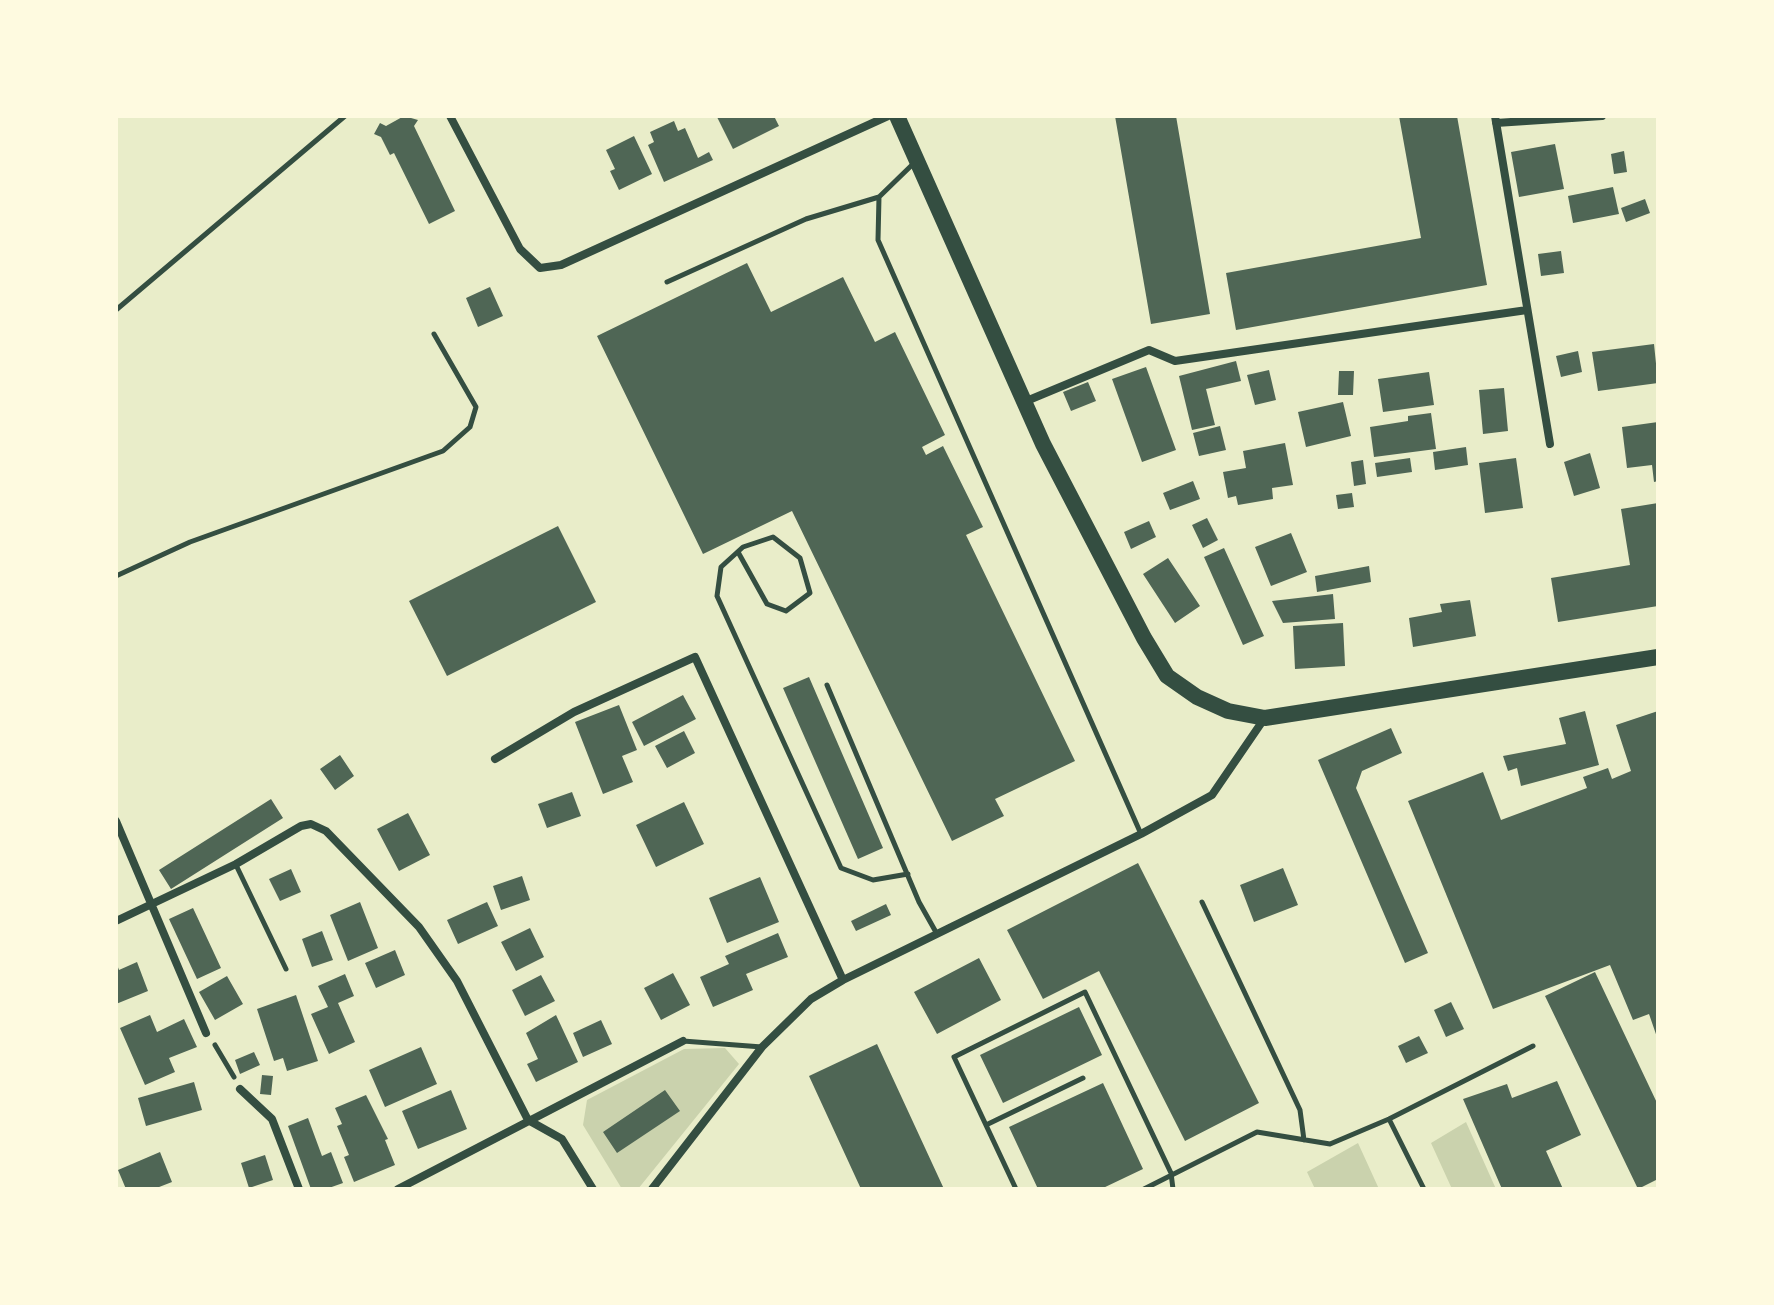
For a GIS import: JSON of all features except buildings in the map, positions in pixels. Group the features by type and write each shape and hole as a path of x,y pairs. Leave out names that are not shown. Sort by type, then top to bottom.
{"main road":[{"path":"897,116 1024,402 1115,585 1167,676 1197,697 1228,711 1265,718 1658,657"}],"street":[{"path":"450,116 520,249 540,268 561,265 888,116"},
{"path":"1550,444 1495,120 1602,116"},
{"path":"1024,402 1149,350 1175,361 1527,310"},
{"path":"495,759 574,712 695,657 843,980"},
{"path":"652,1189 762,1047 811,999 843,980 1141,834 1212,795 1265,718"},
{"path":"116,821 206,1033"},
{"path":"116,921 151,907 311,824 326,831 419,927 457,981 528,1120 562,1139 593,1189"},
{"path":"398,1189 683,1041"},
{"path":"240,1089 272,1119 299,1189"}],"lane":[{"path":"116,310 345,116"},
{"path":"667,282 806,219 879,197 917,161"},
{"path":"879,197 878,240 1141,834"},
{"path":"116,576 190,542 443,451 470,427 476,407 434,334"},
{"path":"738,552 767,604 786,611 810,593 800,558 773,537 738,552 721,567 717,596 841,868 873,880 908,874"},
{"path":"827,685 937,934"},
{"path":"236,864 286,969"},
{"path":"1202,902 1300,1110 1304,1140"},
{"path":"1016,1189 954,1057 1085,992 1171,1173 1173,1189"},
{"path":"683,1041 762,1047"},
{"path":"1144,1189 1257,1132 1330,1144 1389,1119 1533,1046"},
{"path":"986,1125 1083,1078"},
{"path":"1389,1119 1424,1189"}],"path":[{"path":"206,1033 224,1057 240,1089"}],"green space":[{"path":"725,1048 739,1064 638,1189 622,1189 583,1125 587,1100 684,1049"},
{"path":"1466,1122 1496,1189 1452,1189 1431,1143"},
{"path":"1358,1143 1379,1189 1315,1189 1307,1172"}]}
